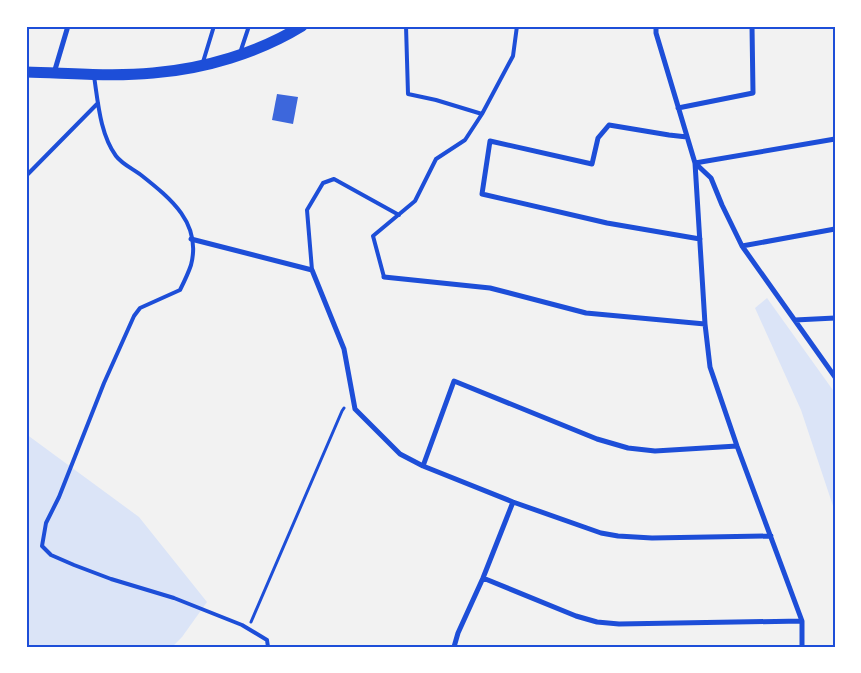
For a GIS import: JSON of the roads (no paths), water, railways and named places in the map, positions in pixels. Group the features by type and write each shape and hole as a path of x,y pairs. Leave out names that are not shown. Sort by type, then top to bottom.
{"main road":[{"path":"26,72 154,73 202,66 240,54 302,26"}],"street":[{"path":"54,73 68,26"},
{"path":"656,26 656,33 695,163 705,324 710,367 737,446 802,621 802,647"},
{"path":"678,108 753,93 752,26"},
{"path":"687,137 610,126 598,138 592,164 490,141 482,194 607,223 700,239"},
{"path":"695,163 835,139"},
{"path":"695,163 711,178 722,206 742,246 835,377"},
{"path":"742,246 835,229"},
{"path":"192,239 312,270 344,349 355,409 400,454 423,466 513,502 601,533 652,538 771,536"},
{"path":"384,276 490,288 586,313 705,324"},
{"path":"795,320 835,318"},
{"path":"423,466 454,381 597,439 628,448 654,451 737,446"},
{"path":"454,647 513,502"},
{"path":"483,578 576,616 597,622 620,624 802,621"}],"lane":[{"path":"202,66 214,26"},
{"path":"240,54 249,26"},
{"path":"406,26 408,94 436,100 482,114"},
{"path":"384,276 372,236 415,201 436,159 465,140 482,114 513,56 517,26"},
{"path":"94,74 98,103 108,142 117,158 155,186 174,204 190,227 192,239 191,265 180,290 140,308 134,316 46,523 42,546 51,555 74,566 174,598 249,629 267,640 268,647"},
{"path":"26,176 98,103"},
{"path":"312,270 307,210 323,182 334,178 399,215"}]}
